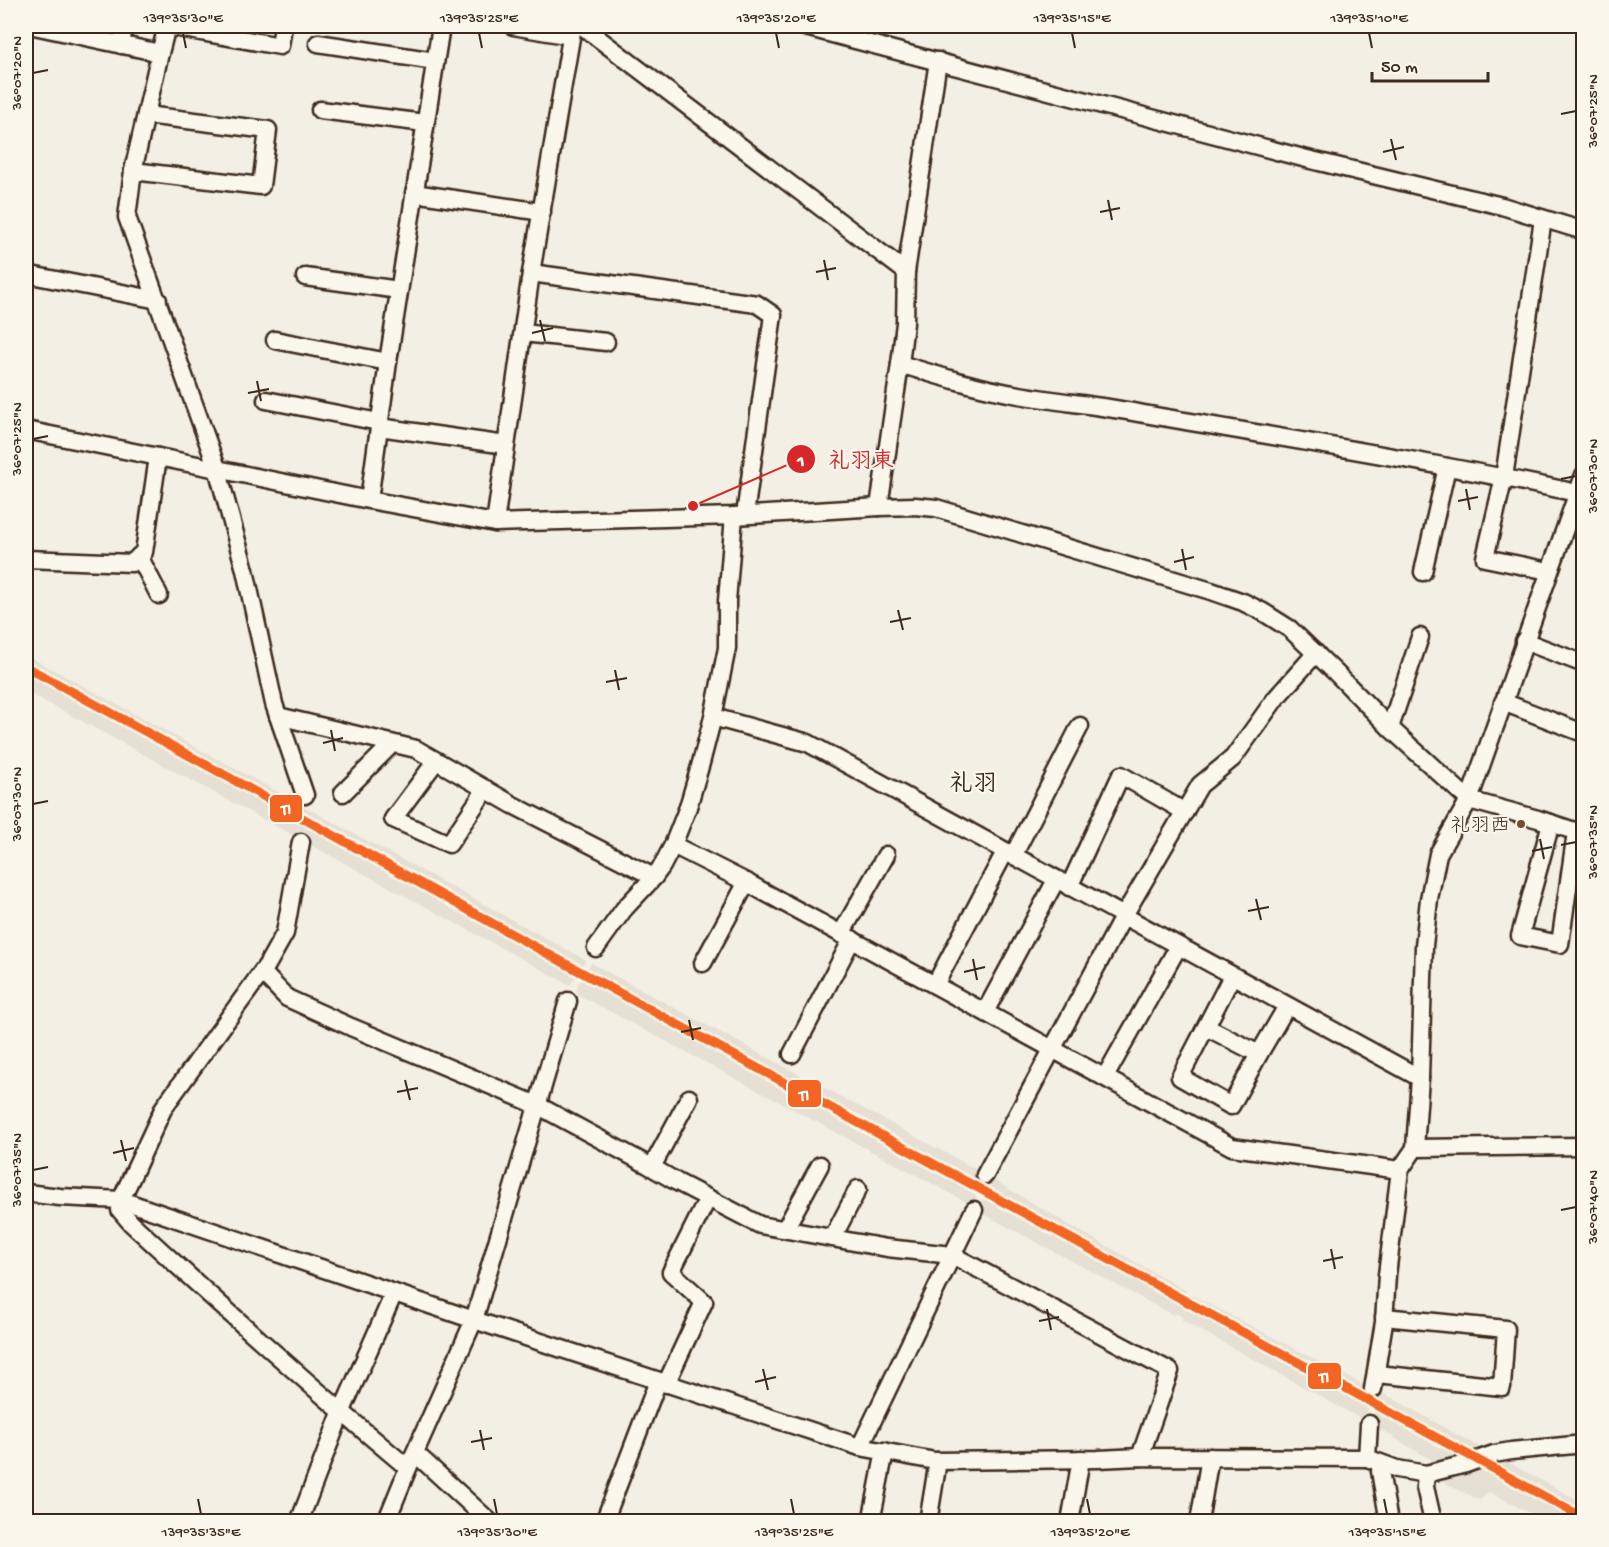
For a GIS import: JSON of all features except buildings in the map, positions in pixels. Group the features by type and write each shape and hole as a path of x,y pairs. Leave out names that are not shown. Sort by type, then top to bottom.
{"street":[{"path":"34,26 71,29 121,45 160,53"},
{"path":"121,45 124,26"},
{"path":"283,26 280,46 167,26 133,171 127,217 218,468 245,570 274,704 304,795"},
{"path":"369,500 388,362 441,26"},
{"path":"513,26 575,29 906,272"},
{"path":"802,26 1307,159 1502,206 1584,231"},
{"path":"495,522 531,273 575,29"},
{"path":"318,43 435,61"},
{"path":"879,507 905,323 906,272 938,62"},
{"path":"320,110 426,123"},
{"path":"133,171 261,186 268,130 146,115"},
{"path":"414,193 542,212"},
{"path":"1543,219 1504,477 1485,558 1550,571"},
{"path":"531,273 757,304 773,315 727,601 727,648 701,763 688,807 673,845 654,877 624,909 596,948"},
{"path":"26,274 158,300"},
{"path":"305,277 399,290"},
{"path":"523,333 606,342"},
{"path":"275,340 388,362"},
{"path":"900,364 968,385 1019,395 1106,407 1504,477 1580,494"},
{"path":"266,400 379,424 506,445"},
{"path":"26,430 369,500 495,522 740,515 879,507 936,508 1211,591 1243,602 1290,629 1390,728 1469,800 1551,823 1580,833 1560,944 1520,936 1551,823"},
{"path":"26,559 132,563 144,552 158,456"},
{"path":"1423,572 1447,467"},
{"path":"1384,1317 1506,1329 1502,1387 1375,1382 1400,1170 1414,1148 1420,1078 1424,946 1429,899 1438,854 1469,800 1524,641 1580,494 1584,475"},
{"path":"139,556 159,595"},
{"path":"1390,728 1420,637"},
{"path":"1524,641 1584,664"},
{"path":"985,1175 1123,917 1200,785 1233,758 1276,698 1316,653"},
{"path":"1503,702 1582,733"},
{"path":"278,716 416,749 513,805 654,877"},
{"path":"713,717 808,743 1420,1078"},
{"path":"935,985 1080,726"},
{"path":"343,793 392,744"},
{"path":"436,761 393,819 448,844 486,789"},
{"path":"984,1011 1063,884 1121,775 1185,812"},
{"path":"301,842 285,933 262,972 164,1107 121,1200 120,1210 130,1223 341,1413 412,1461 490,1521"},
{"path":"673,845 847,936 1232,1147 1400,1170"},
{"path":"792,1054 886,855"},
{"path":"703,963 747,882"},
{"path":"1105,1077 1179,947"},
{"path":"262,972 287,998 537,1105 760,1225 887,1248 952,1255 1170,1371 1140,1457"},
{"path":"1232,976 1180,1077 1232,1106 1287,1006"},
{"path":"387,1521 474,1320 568,1001"},
{"path":"1206,1027 1259,1054"},
{"path":"652,1167 689,1098"},
{"path":"1414,1148 1584,1146"},
{"path":"785,1229 820,1165"},
{"path":"833,1238 858,1189"},
{"path":"26,1193 121,1200 662,1383 860,1447 938,1461 1140,1457 1374,1461 1426,1474 1494,1454 1584,1444"},
{"path":"604,1521 662,1383 704,1302 671,1272 708,1198"},
{"path":"860,1447 974,1210"},
{"path":"304,1519 341,1413 394,1293"},
{"path":"1369,1424 1374,1461 1380,1471 1389,1521"},
{"path":"871,1521 885,1451"},
{"path":"1199,1521 1210,1457"},
{"path":"1070,1521 1081,1459"},
{"path":"928,1521 938,1461"},
{"path":"1426,1474 1425,1487 1433,1521"}],"shaded area":[{"path":"26,655 586,960 570,985 26,691"},
{"path":"591,963 983,1173 972,1205 579,995 576,991 579,983"},
{"path":"989,1177 1186,1291 1185,1294 1190,1297 1192,1295 1369,1388 1370,1396 1365,1421 1182,1320 1183,1317 1175,1313 1173,1315 980,1212"},
{"path":"1378,1390 1486,1451 1441,1466 1373,1425 1375,1392"},
{"path":"1500,1458 1583,1503 1583,1521 1544,1521 1490,1492 1480,1500 1444,1483 1443,1478"}],"transit line":[{"name":"TI","path":"26,667 1584,1518"}],"place":[{"name":"礼羽東","path":"693,506"},
{"name":"礼羽西","path":"1521,824"}],"district":[{"name":"礼羽","path":"973,782"}]}
